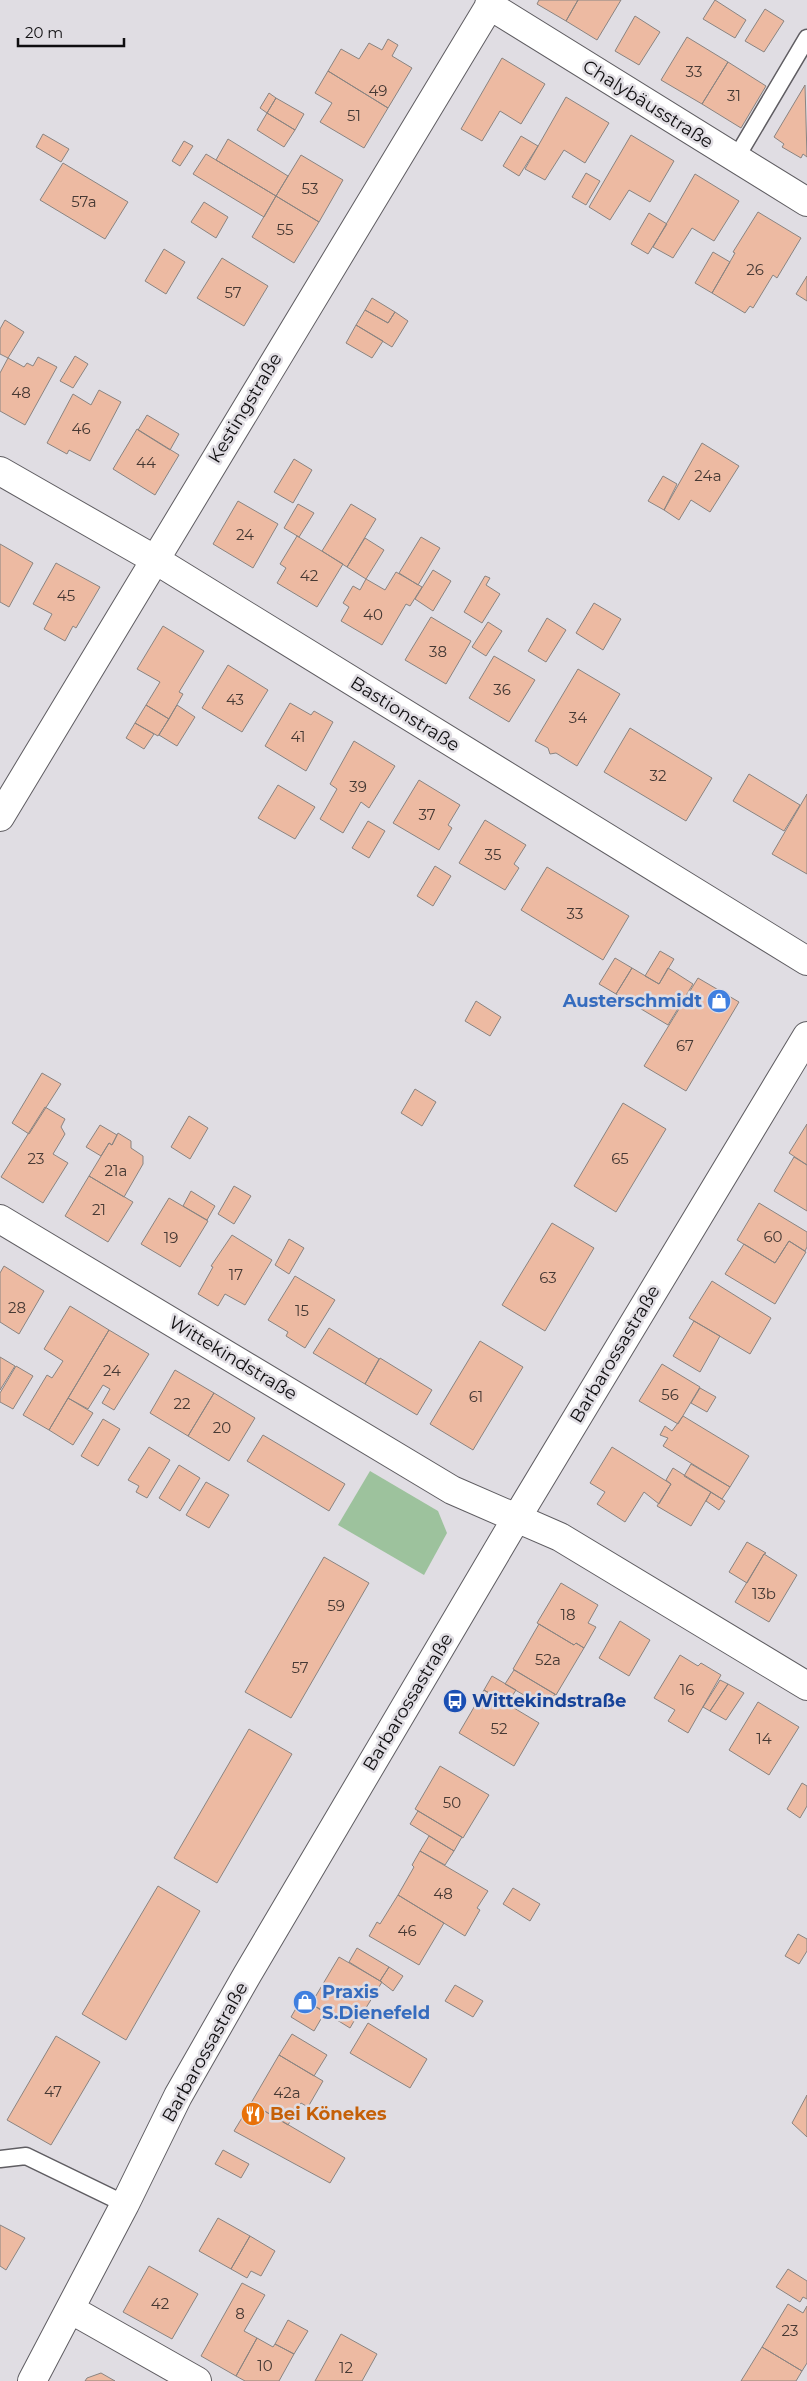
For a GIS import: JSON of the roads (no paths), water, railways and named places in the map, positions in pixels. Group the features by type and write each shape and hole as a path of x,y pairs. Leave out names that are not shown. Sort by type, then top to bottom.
{"street":[{"name":"Chalybäusstraße","path":"491,3 807,202"},
{"name":"Kestingstraße","path":"0,817 491,3"},
{"name":"Bastionstraße","path":"0,471 154,559 807,961"},
{"name":"Barbarossastraße","path":"32,2381 125,2204 178,2096 247,1975 516,1519 807,1036"},
{"name":"Wittekindstraße","path":"0,1219 452,1490 560,1537 807,1686"},
{"path":"70,2309 197,2381"}],"lane":[{"path":"736,158 807,38"},
{"path":"0,2159 26,2156 125,2204"}],"place":[{"name":"Austerschmidt","path":"719,1001"},
{"name":"Wittekindstraße","path":"455,1701"},
{"name":"Praxis S.Dienefeld","path":"305,2002"},
{"name":"Bei Könekes","path":"253,2114"}]}
